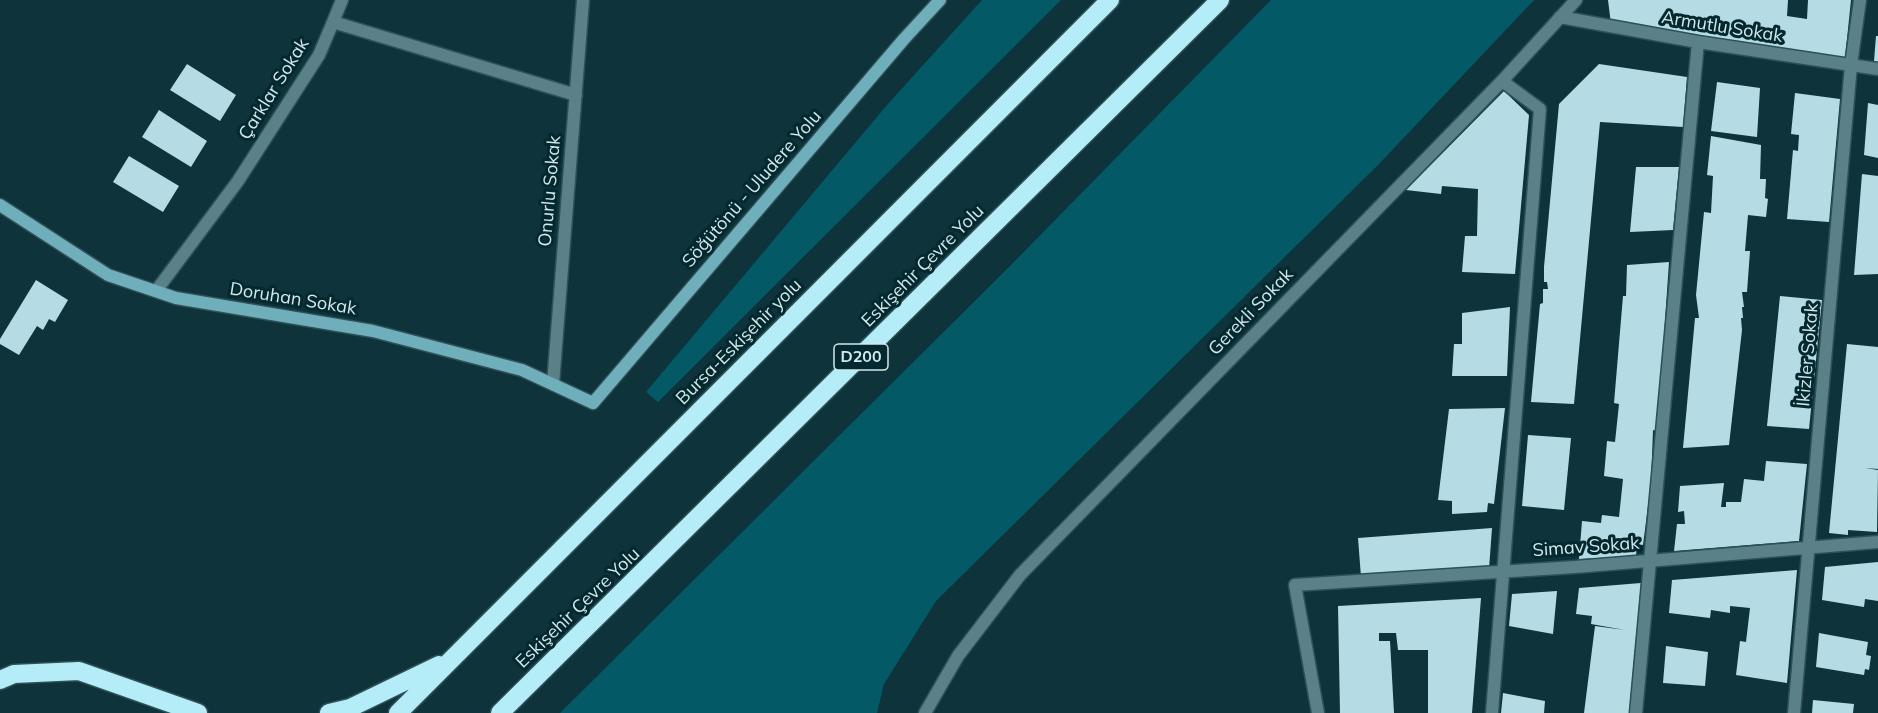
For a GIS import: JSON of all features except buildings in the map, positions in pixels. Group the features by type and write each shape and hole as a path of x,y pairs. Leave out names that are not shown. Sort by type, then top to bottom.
{"highway":[{"name":"Bursa-Eskişehir yolu","path":"398,713 1110,0"},
{"name":"Eskişehir Çevre Yolu","path":"501,712 1220,0"},
{"path":"329,713 350,708 451,660"},
{"path":"0,680 14,674 79,671 198,713"}],"street":[{"name":"Çarklar Sokak","path":"156,291 238,181 319,55 342,0"},
{"name":"Onurlu Sokak","path":"553,384 584,0"},
{"name":"Söğütönü - Uludere Yolu","path":"593,403 896,48 940,0"},
{"name":"Gerekli Sokak","path":"925,713 958,656 1020,575 1502,81 1576,0"},
{"name":"İkizler Sokak","path":"1794,713 1851,65 1860,0"},
{"name":"Armutlu Sokak","path":"1560,17 1698,42 1878,69"},
{"path":"333,22 576,95"},
{"path":"1636,713 1652,561 1698,42"},
{"path":"1492,713 1539,109 1502,81"},
{"name":"Doruhan Sokak","path":"0,205 108,275 176,298 373,331 522,370 593,403"},
{"name":"Simav Sokak","path":"1318,713 1295,585 1652,561 1878,542"}],"shaded area":[{"path":"982,0 1061,0 658,402 646,392 887,105"},
{"path":"1271,0 1534,0 1378,165 936,601 884,684 877,713 560,713 1009,267"}]}
